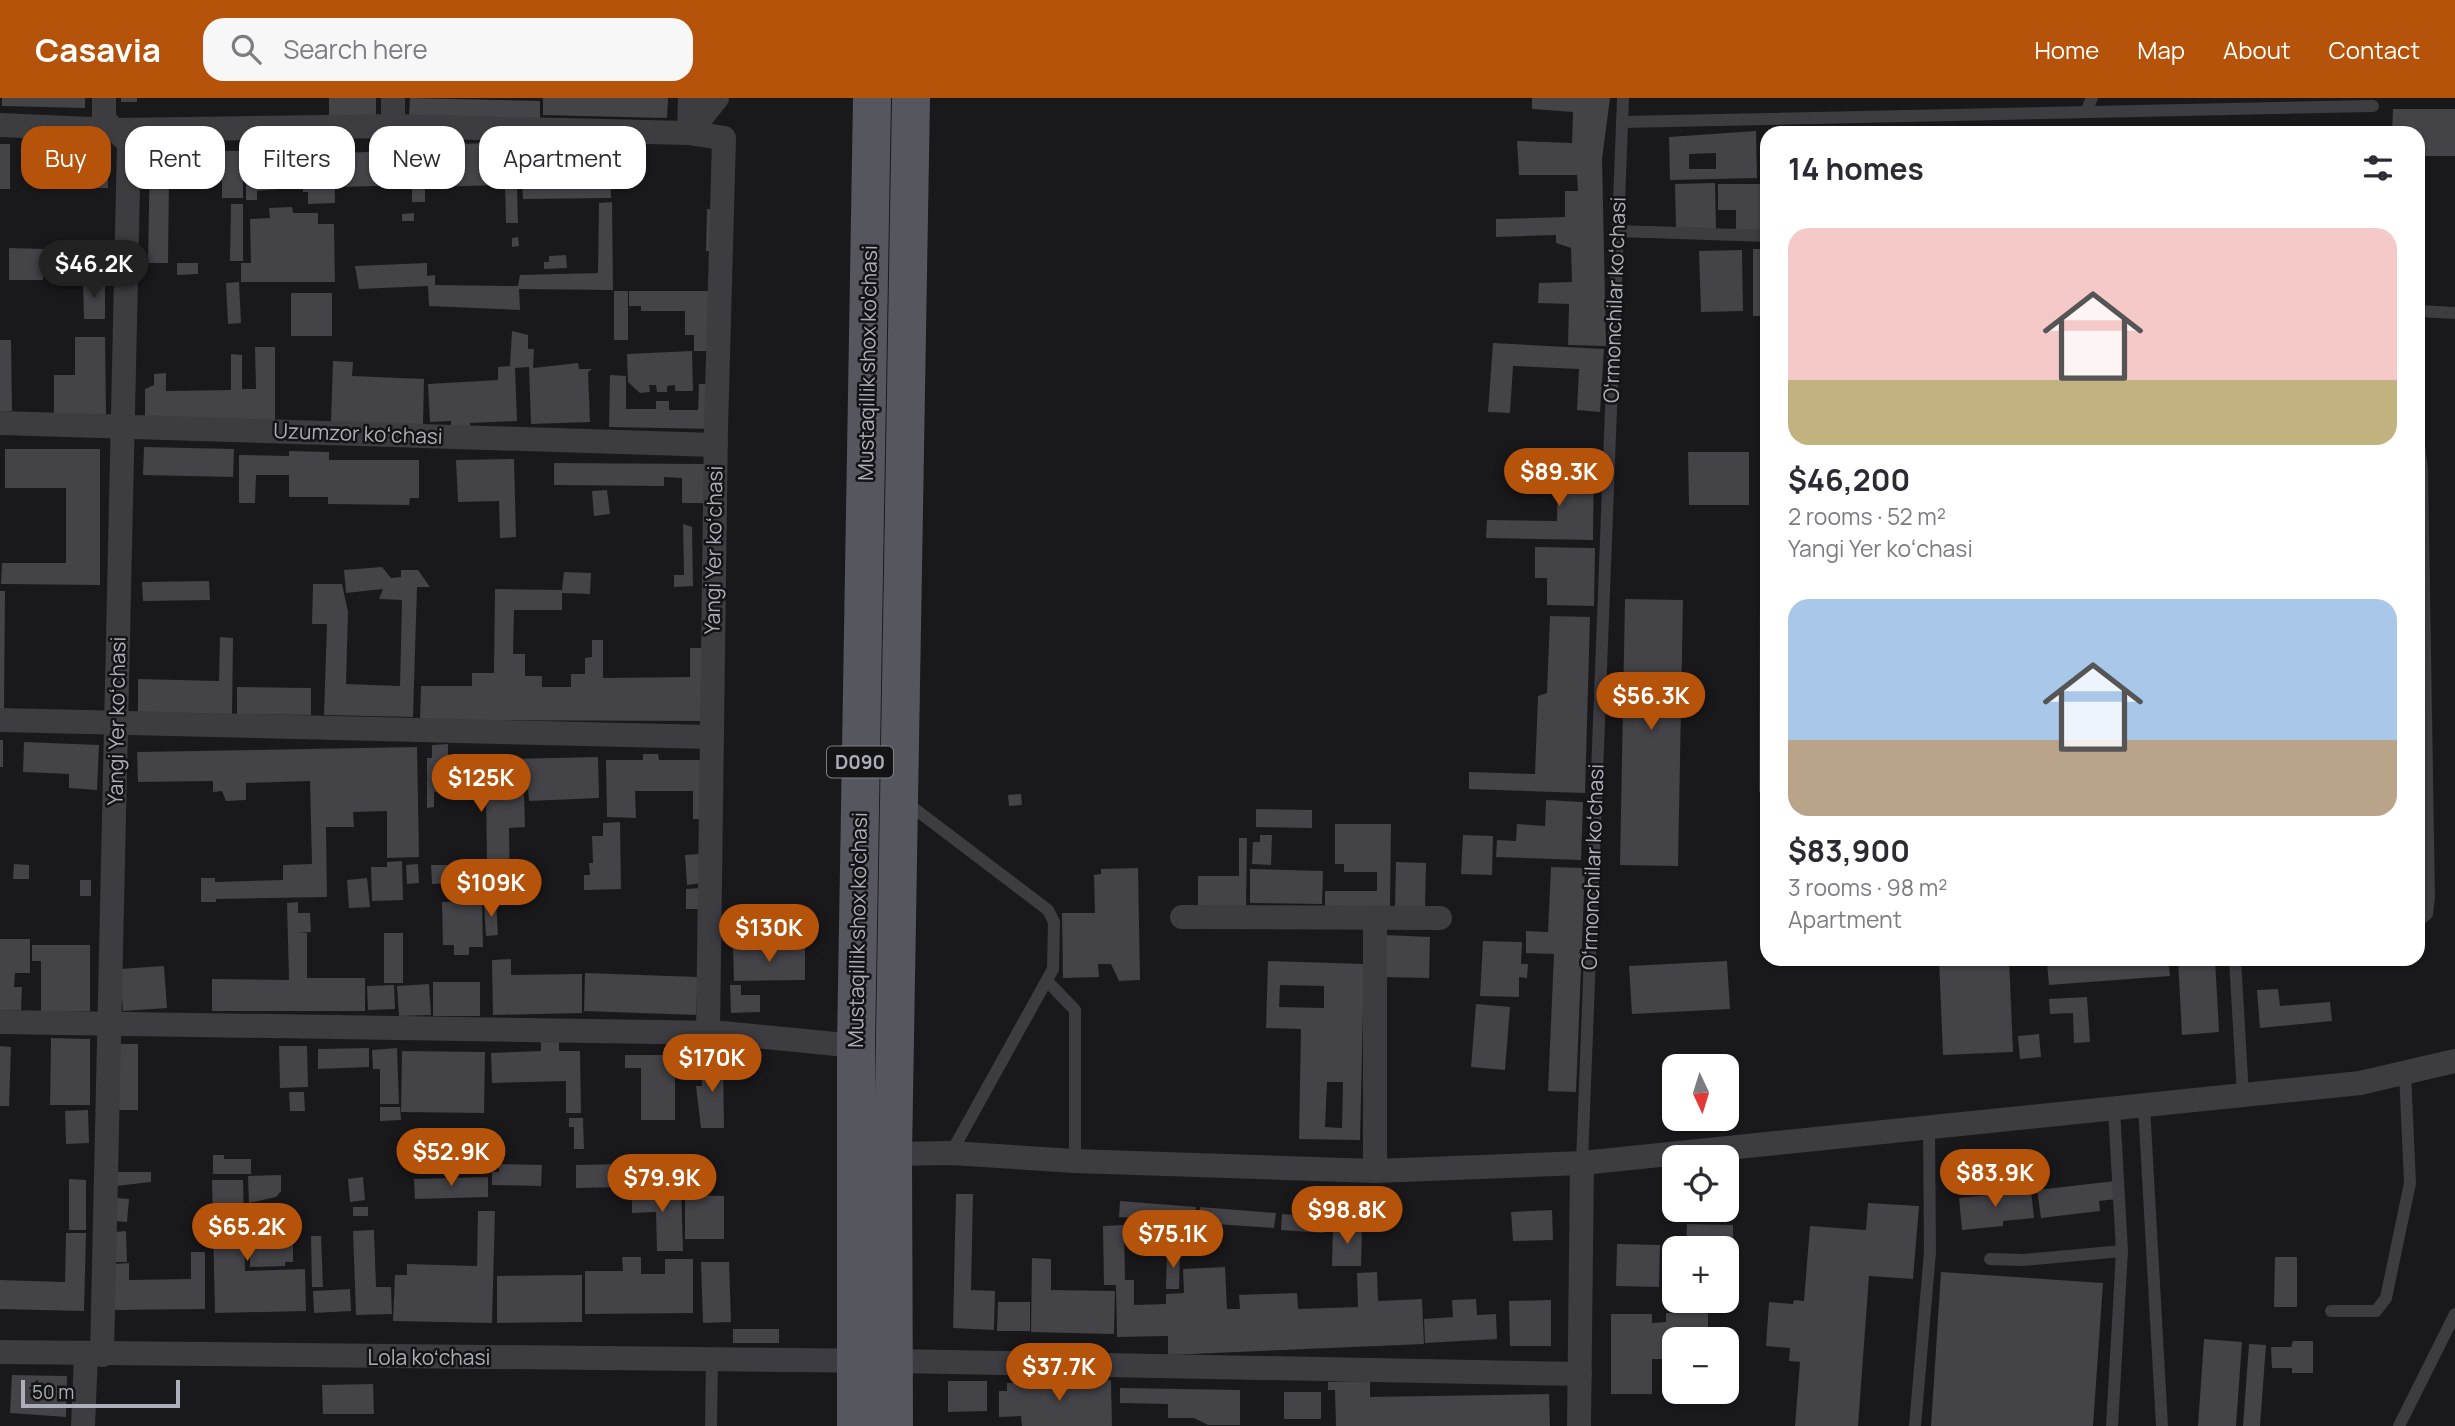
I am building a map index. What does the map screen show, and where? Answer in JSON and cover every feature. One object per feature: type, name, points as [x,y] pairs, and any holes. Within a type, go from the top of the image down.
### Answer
[{"type":"main road","name":"Mustaqillik shox ko'chasi","points":[[872,98],[856,1046],[877,1361],[894,1426]]},
{"type":"main road","name":"Mustaqillik shox ko'chasi","points":[[856,1426],[877,1361],[893,1154],[911,98]]},
{"type":"main road","points":[[866,466],[904,467]]},
{"type":"street","name":"Yangi Yer koʻchasi","points":[[83,1426],[94,1355],[110,1025],[129,143],[104,120],[104,98]]},
{"type":"street","points":[[393,98],[393,126]]},
{"type":"street","points":[[689,133],[690,98]]},
{"type":"street","points":[[689,133],[717,98]]},
{"type":"street","points":[[0,125],[115,130],[369,126]]},
{"type":"street","points":[[465,128],[689,133]]},
{"type":"street","name":"Yangi Yer koʻchasi","points":[[689,133],[724,138],[716,445],[708,1033]]},
{"type":"street","name":"Uzumzor koʻchasi","points":[[0,423],[716,445]]},
{"type":"street","points":[[0,720],[712,737]]},
{"type":"street","points":[[1182,917],[1440,918]]},
{"type":"street","points":[[1375,918],[1376,1171]]},
{"type":"street","points":[[0,1021],[110,1025],[708,1033],[856,1046]]},
{"type":"street","points":[[893,1154],[951,1153],[1075,1161],[1376,1171],[1582,1163],[2360,1083],[2455,1061]]},
{"type":"street","name":"Oʻrmonchilar koʻchasi","points":[[1579,1426],[1582,1163]]},
{"type":"street","name":"Lola koʻchasi","points":[[0,1352],[877,1361],[1580,1374]]},
{"type":"lane","name":"Oʻrmonchilar koʻchasi","points":[[1582,1163],[1623,98]]},
{"type":"lane","points":[[2087,112],[2092,98]]},
{"type":"lane","points":[[1622,122],[2373,106]]},
{"type":"lane","points":[[1618,231],[1760,236]]},
{"type":"lane","points":[[2425,311],[2455,313]]},
{"type":"lane","points":[[2425,660],[2429,897],[2425,916]]},
{"type":"lane","points":[[898,797],[1048,910],[1054,922],[1053,969],[1048,981],[951,1153]]},
{"type":"lane","points":[[2235,966],[2243,1095]]},
{"type":"lane","points":[[1048,981],[1075,1010],[1075,1161]]},
{"type":"lane","points":[[2331,1311],[2376,1311],[2386,1298],[2410,1183],[2405,1073]]},
{"type":"lane","points":[[2144,1106],[2162,1426]]},
{"type":"lane","points":[[2112,1426],[2122,1251],[2114,1109]]},
{"type":"lane","points":[[1914,1426],[1930,1252],[1930,1128]]},
{"type":"lane","points":[[1990,1259],[2023,1260],[2122,1251]]},
{"type":"lane","points":[[2399,1426],[2455,1314]]},
{"type":"lane","points":[[711,1426],[712,1360]]},
{"type":"building","points":[[2,98],[85,98],[85,108],[2,106]]},
{"type":"building","points":[[121,98],[137,98],[137,102],[121,102]]},
{"type":"building","points":[[329,98],[376,98],[376,116],[329,116]]},
{"type":"building","points":[[410,98],[540,101],[540,122],[409,117]]},
{"type":"building","points":[[543,98],[668,98],[667,118],[543,115]]},
{"type":"building","points":[[1532,98],[1610,98],[1602,159],[1606,346],[1568,345],[1569,304],[1538,303],[1539,283],[1572,282],[1571,248],[1556,243],[1556,235],[1496,237],[1496,219],[1565,217],[1565,191],[1578,191],[1577,175],[1519,175],[1517,141],[1572,143],[1573,112],[1532,109]]},
{"type":"building","points":[[2393,109],[2455,109],[2455,156],[2425,156],[2425,126],[2392,126]]},
{"type":"building","points":[[1756,131],[1757,178],[1670,180],[1669,137]],"holes":[[[1716,153],[1716,169],[1689,169],[1689,154]]]},
{"type":"building","points":[[479,143],[479,186],[465,186],[465,144]]},
{"type":"building","points":[[0,144],[10,144],[10,189],[0,189]]},
{"type":"building","points":[[225,151],[239,151],[239,189],[243,189],[243,198],[222,198],[222,189],[225,189]]},
{"type":"building","points":[[355,152],[369,152],[369,186],[355,187]]},
{"type":"building","points":[[1715,183],[1716,229],[1676,229],[1675,184]]},
{"type":"building","points":[[1718,184],[1760,184],[1760,230],[1736,230],[1736,210],[1718,210]]},
{"type":"building","points":[[149,189],[169,189],[168,263],[148,263]]},
{"type":"building","points":[[246,189],[278,189],[257,191],[257,200],[246,200]]},
{"type":"building","points":[[303,189],[335,189],[335,203],[308,204],[308,192],[303,192]]},
{"type":"building","points":[[412,189],[425,189],[425,202],[412,202]]},
{"type":"building","points":[[505,189],[517,189],[518,223],[506,223]]},
{"type":"building","points":[[523,189],[611,189],[611,198],[523,199]]},
{"type":"building","points":[[612,202],[613,290],[519,289],[520,310],[429,306],[428,286],[359,289],[355,266],[427,263],[427,276],[435,275],[435,285],[518,286],[520,275],[598,273],[599,203]]},
{"type":"building","points":[[231,204],[243,204],[243,261],[230,261]]},
{"type":"building","points":[[292,207],[293,213],[318,213],[318,224],[334,224],[335,282],[241,282],[241,263],[251,263],[250,219],[270,218],[269,208]]},
{"type":"building","points":[[707,209],[720,210],[719,251],[706,251]]},
{"type":"building","points":[[414,213],[414,221],[402,221],[402,214]]},
{"type":"building","points":[[518,237],[519,246],[512,247],[512,238]]},
{"type":"building","points":[[9,248],[44,249],[43,280],[9,280]]},
{"type":"building","points":[[1753,249],[1760,249],[1760,316],[1753,316]]},
{"type":"building","points":[[1742,250],[1743,311],[1701,312],[1699,251]]},
{"type":"building","points":[[566,255],[567,268],[544,269],[544,262],[549,262],[549,256]]},
{"type":"building","points":[[177,263],[198,263],[198,274],[177,275]]},
{"type":"building","points":[[83,281],[105,281],[105,319],[84,319]]},
{"type":"building","points":[[239,282],[241,323],[228,324],[226,283]]},
{"type":"building","points":[[614,291],[628,291],[628,340],[614,340]]},
{"type":"building","points":[[629,291],[717,291],[717,351],[694,351],[694,335],[685,335],[685,311],[641,311],[641,306],[629,306]]},
{"type":"building","points":[[291,293],[332,293],[332,336],[291,336]]},
{"type":"building","points":[[512,331],[528,335],[528,349],[534,349],[533,368],[578,363],[579,369],[592,369],[588,372],[590,422],[531,424],[529,367],[515,368],[517,421],[470,423],[470,429],[451,429],[451,421],[430,422],[428,384],[498,380],[498,367],[510,366]]},
{"type":"building","points":[[75,337],[105,337],[106,414],[54,415],[54,375],[75,375]]},
{"type":"building","points":[[0,340],[11,340],[12,411],[0,411]]},
{"type":"building","points":[[1493,343],[1604,349],[1600,412],[1577,410],[1579,369],[1513,366],[1510,413],[1488,412]]},
{"type":"building","points":[[255,347],[275,347],[275,422],[145,422],[145,389],[154,385],[154,374],[166,373],[166,391],[231,390],[231,354],[242,355],[242,389],[256,389]]},
{"type":"building","points":[[692,351],[693,391],[675,391],[675,385],[667,386],[667,392],[657,392],[656,385],[649,385],[650,392],[640,393],[628,382],[627,354]]},
{"type":"building","points":[[333,361],[353,362],[352,376],[424,379],[423,425],[331,422]]},
{"type":"building","points":[[610,375],[626,376],[626,409],[656,409],[656,401],[669,401],[669,410],[698,410],[699,384],[715,384],[715,429],[609,427]]},
{"type":"building","points":[[144,447],[234,449],[233,477],[143,475]]},
{"type":"building","points":[[5,449],[100,449],[100,585],[1,584],[2,563],[66,563],[66,488],[5,488]]},
{"type":"building","points":[[289,451],[329,452],[329,460],[419,460],[419,498],[410,498],[409,505],[328,504],[328,497],[289,497],[289,475],[256,475],[255,503],[239,503],[239,455],[289,456]]},
{"type":"building","points":[[1688,452],[1749,452],[1749,505],[1689,505]]},
{"type":"building","points":[[1558,457],[1594,457],[1593,540],[1486,538],[1487,520],[1557,521]]},
{"type":"building","points":[[514,459],[516,537],[500,538],[499,501],[458,502],[456,460]]},
{"type":"building","points":[[554,463],[704,464],[704,503],[682,503],[682,478],[664,477],[664,486],[554,485]]},
{"type":"building","points":[[607,490],[610,514],[594,516],[592,491]]},
{"type":"building","points":[[683,524],[692,527],[693,586],[674,587],[674,575],[684,575]]},
{"type":"building","points":[[1535,547],[1595,548],[1594,606],[1547,605],[1547,578],[1535,578]]},
{"type":"building","points":[[382,567],[391,578],[401,577],[401,570],[418,570],[430,587],[417,587],[413,717],[324,715],[327,624],[312,624],[313,584],[342,584],[348,612],[346,684],[400,686],[402,600],[379,599],[383,589],[346,593],[344,570]]},
{"type":"building","points":[[564,572],[591,573],[590,594],[562,593],[562,610],[514,610],[513,654],[525,654],[525,676],[542,676],[542,687],[571,687],[571,674],[585,674],[585,658],[592,657],[592,640],[603,640],[603,678],[690,677],[690,648],[703,648],[703,721],[420,720],[421,686],[472,686],[472,673],[494,673],[495,589],[562,590]]},
{"type":"building","points":[[209,581],[210,600],[143,601],[142,582]]},
{"type":"building","points":[[0,591],[5,591],[4,708],[0,708]]},
{"type":"building","points":[[1625,599],[1683,600],[1678,866],[1620,865]]},
{"type":"building","points":[[1760,600],[1760,792],[1759,792]]},
{"type":"building","points":[[1550,616],[1590,617],[1585,793],[1469,789],[1469,772],[1535,774],[1538,696],[1547,693]]},
{"type":"building","points":[[220,637],[233,638],[232,714],[138,713],[138,679],[219,681]]},
{"type":"building","points":[[237,687],[311,688],[311,715],[237,714]]},
{"type":"building","points":[[0,740],[3,740],[3,767],[0,767]]},
{"type":"building","points":[[24,742],[99,745],[97,790],[69,788],[69,774],[23,772]]},
{"type":"building","points":[[448,744],[448,757],[507,756],[508,795],[524,795],[525,827],[509,828],[510,895],[461,896],[461,861],[487,861],[486,791],[434,792],[434,807],[427,808],[427,758],[432,758],[432,745]]},
{"type":"building","points":[[417,747],[419,857],[387,858],[387,811],[353,812],[354,827],[326,827],[327,897],[216,899],[216,902],[201,902],[201,878],[215,878],[215,882],[283,880],[283,865],[312,864],[310,781],[246,783],[246,800],[226,801],[222,791],[213,792],[213,781],[138,782],[137,752]]},
{"type":"building","points":[[643,754],[658,754],[659,760],[702,760],[702,819],[693,819],[693,791],[635,791],[636,818],[607,817],[606,760],[643,760]]},
{"type":"building","points":[[598,757],[599,798],[529,801],[528,790],[511,790],[510,759]]},
{"type":"building","points":[[1021,794],[1022,805],[1009,806],[1008,795]]},
{"type":"building","points":[[1546,800],[1583,802],[1581,860],[1496,857],[1497,840],[1516,841],[1517,824],[1545,826]]},
{"type":"building","points":[[1256,809],[1312,810],[1312,828],[1256,827]]},
{"type":"building","points":[[620,822],[621,889],[584,890],[584,875],[590,875],[589,863],[593,863],[592,836],[603,836],[603,823]]},
{"type":"building","points":[[1335,824],[1391,824],[1390,906],[1325,906],[1325,891],[1377,891],[1377,872],[1344,872],[1344,864],[1335,864]]},
{"type":"building","points":[[1260,835],[1272,835],[1271,865],[1252,864],[1253,842],[1260,842]]},
{"type":"building","points":[[1463,835],[1493,836],[1492,875],[1461,874]]},
{"type":"building","points":[[1239,838],[1247,838],[1246,906],[1198,906],[1198,876],[1239,876]]},
{"type":"building","points":[[700,854],[702,883],[687,885],[685,855]]},
{"type":"building","points":[[402,861],[403,900],[372,901],[371,867],[387,867],[387,862]]},
{"type":"building","points":[[1396,862],[1426,863],[1425,908],[1395,907]]},
{"type":"building","points":[[14,864],[29,865],[29,879],[13,879]]},
{"type":"building","points":[[418,864],[419,883],[407,884],[406,865]]},
{"type":"building","points":[[431,865],[449,865],[449,883],[432,884]]},
{"type":"building","points":[[1551,867],[1585,868],[1576,1092],[1548,1091],[1554,954],[1526,953],[1526,931],[1548,932]]},
{"type":"building","points":[[1138,868],[1140,980],[1119,981],[1111,964],[1098,964],[1099,977],[1063,978],[1062,913],[1095,913],[1094,875],[1101,874],[1101,869]]},
{"type":"building","points":[[1250,869],[1323,871],[1322,904],[1250,903]]},
{"type":"building","points":[[367,878],[370,907],[349,908],[347,880]]},
{"type":"building","points":[[80,880],[91,880],[91,896],[80,896]]},
{"type":"building","points":[[701,888],[701,909],[686,909],[686,889]]},
{"type":"building","points":[[482,901],[483,947],[469,947],[469,955],[454,955],[454,945],[443,945],[442,902]]},
{"type":"building","points":[[298,902],[298,913],[310,913],[311,932],[297,933],[307,933],[307,978],[365,978],[365,1011],[212,1011],[212,979],[289,980],[287,903]]},
{"type":"building","points":[[496,902],[498,935],[486,936],[484,903]]},
{"type":"building","points":[[384,933],[403,933],[403,983],[384,983]]},
{"type":"building","points":[[1384,935],[1430,937],[1429,978],[1383,977]]},
{"type":"building","points":[[0,939],[30,939],[30,973],[15,973],[14,987],[22,987],[21,1010],[0,1010]]},
{"type":"building","points":[[1483,941],[1522,942],[1521,964],[1528,964],[1527,978],[1519,977],[1519,997],[1480,996]]},
{"type":"building","points":[[32,945],[90,945],[90,1011],[41,1011],[41,961],[32,961]]},
{"type":"building","points":[[805,947],[805,980],[734,981],[733,948]]},
{"type":"building","points":[[511,959],[511,975],[582,974],[582,1013],[493,1015],[492,960]]},
{"type":"building","points":[[1268,961],[1364,964],[1360,1140],[1299,1139],[1301,1029],[1266,1028]],"holes":[[[1280,985],[1324,986],[1324,1008],[1279,1007]],[[1327,1082],[1343,1082],[1342,1128],[1325,1127]]]},
{"type":"building","points":[[1727,961],[1730,1009],[1632,1014],[1629,966]]},
{"type":"building","points":[[164,966],[167,1008],[123,1011],[120,969]]},
{"type":"building","points":[[1939,966],[2009,966],[2013,1052],[1943,1055]]},
{"type":"building","points":[[2047,966],[2169,966],[2170,976],[2049,985]]},
{"type":"building","points":[[2178,966],[2215,966],[2219,1032],[2182,1035]]},
{"type":"building","points":[[585,973],[698,977],[696,1015],[584,1011]]},
{"type":"building","points":[[433,982],[480,982],[480,1016],[433,1016]]},
{"type":"building","points":[[429,984],[431,1015],[399,1016],[397,986]]},
{"type":"building","points":[[394,985],[395,1009],[368,1010],[367,986]]},
{"type":"building","points":[[730,985],[741,985],[741,995],[760,995],[760,1012],[731,1013]]},
{"type":"building","points":[[2278,989],[2280,1006],[2330,1002],[2332,1021],[2260,1028],[2257,990]]},
{"type":"building","points":[[2087,997],[2090,1042],[2074,1043],[2073,1013],[2050,1014],[2049,999]]},
{"type":"building","points":[[1476,1004],[1510,1007],[1505,1070],[1471,1067]]},
{"type":"building","points":[[2039,1034],[2041,1057],[2020,1059],[2018,1036]]},
{"type":"building","points":[[51,1038],[90,1039],[90,1105],[50,1105]]},
{"type":"building","points":[[541,1042],[559,1042],[559,1051],[580,1051],[581,1113],[566,1113],[566,1081],[492,1083],[491,1053],[541,1051]]},
{"type":"building","points":[[117,1044],[138,1044],[138,1110],[118,1110]]},
{"type":"building","points":[[0,1046],[11,1047],[9,1106],[0,1106]]},
{"type":"building","points":[[279,1046],[307,1046],[308,1087],[280,1088]]},
{"type":"building","points":[[369,1048],[369,1067],[318,1069],[318,1049]]},
{"type":"building","points":[[397,1048],[399,1104],[380,1104],[380,1069],[373,1069],[372,1050]]},
{"type":"building","points":[[402,1051],[485,1052],[484,1113],[401,1112]]},
{"type":"building","points":[[625,1055],[675,1055],[675,1120],[641,1120],[641,1068],[625,1068]]},
{"type":"building","points":[[701,1058],[723,1058],[724,1128],[701,1128],[696,1086],[702,1086]]},
{"type":"building","points":[[289,1092],[304,1092],[305,1111],[290,1111]]},
{"type":"building","points":[[380,1107],[400,1107],[401,1120],[380,1121]]},
{"type":"building","points":[[88,1110],[89,1143],[66,1144],[65,1111]]},
{"type":"building","points":[[569,1118],[583,1118],[584,1149],[574,1149],[574,1127],[569,1127]]},
{"type":"building","points":[[213,1155],[224,1155],[224,1159],[251,1159],[251,1174],[213,1174]]},
{"type":"building","points":[[499,1164],[542,1165],[541,1186],[492,1185],[492,1172],[499,1172]]},
{"type":"building","points":[[627,1164],[628,1187],[576,1188],[576,1165]]},
{"type":"building","points":[[116,1172],[151,1172],[151,1182],[116,1186]]},
{"type":"building","points":[[281,1175],[281,1191],[276,1197],[249,1203],[248,1176]]},
{"type":"building","points":[[363,1177],[365,1200],[350,1202],[348,1179]]},
{"type":"building","points":[[488,1177],[488,1197],[415,1199],[414,1179]]},
{"type":"building","points":[[69,1179],[86,1180],[86,1230],[69,1230]]},
{"type":"building","points":[[212,1180],[243,1180],[245,1271],[305,1269],[306,1311],[215,1313]]},
{"type":"building","points":[[2115,1181],[2117,1199],[2099,1201],[2100,1211],[2041,1218],[2037,1190]]},
{"type":"building","points":[[681,1187],[683,1251],[657,1251],[656,1212],[632,1213],[632,1188]]},
{"type":"building","points":[[2031,1190],[2034,1218],[2003,1221],[2003,1226],[1962,1230],[1959,1198]]},
{"type":"building","points":[[956,1194],[973,1194],[971,1290],[995,1291],[994,1330],[953,1328]]},
{"type":"building","points":[[685,1195],[724,1196],[724,1239],[685,1239]]},
{"type":"building","points":[[117,1198],[129,1199],[127,1222],[116,1221]]},
{"type":"building","points":[[1120,1201],[1196,1207],[1195,1222],[1119,1217]]},
{"type":"building","points":[[1868,1203],[1919,1206],[1913,1279],[1869,1276],[1858,1426],[1795,1426],[1800,1362],[1789,1361],[1790,1348],[1766,1346],[1769,1302],[1793,1304],[1794,1300],[1804,1301],[1810,1226],[1866,1230]]},
{"type":"building","points":[[353,1207],[368,1207],[368,1216],[353,1216]]},
{"type":"building","points":[[1200,1207],[1276,1213],[1274,1228],[1199,1223]]},
{"type":"building","points":[[1552,1210],[1553,1240],[1513,1241],[1511,1212]]},
{"type":"building","points":[[478,1211],[495,1211],[492,1323],[393,1321],[395,1275],[407,1275],[407,1264],[477,1266]]},
{"type":"building","points":[[1282,1214],[1325,1217],[1324,1233],[1281,1230]]},
{"type":"building","points":[[1687,1224],[1733,1225],[1733,1236],[1686,1236]]},
{"type":"building","points":[[1124,1225],[1125,1280],[1134,1280],[1134,1305],[1166,1304],[1166,1294],[1184,1293],[1183,1269],[1225,1267],[1227,1309],[1240,1309],[1239,1295],[1297,1293],[1298,1309],[1358,1307],[1357,1273],[1377,1272],[1378,1301],[1422,1299],[1424,1344],[1168,1355],[1168,1336],[1117,1337],[1116,1285],[1104,1285],[1103,1226]]},
{"type":"building","points":[[1333,1226],[1362,1226],[1361,1266],[1332,1266]]},
{"type":"building","points":[[374,1230],[376,1287],[391,1287],[392,1314],[356,1315],[353,1231]]},
{"type":"building","points":[[126,1231],[127,1262],[115,1262],[115,1232]]},
{"type":"building","points":[[66,1233],[86,1233],[84,1311],[0,1309],[0,1280],[65,1282]]},
{"type":"building","points":[[293,1234],[293,1262],[285,1262],[285,1266],[250,1267],[250,1243],[254,1243],[254,1235]]},
{"type":"building","points":[[311,1236],[321,1236],[323,1287],[312,1287]]},
{"type":"building","points":[[1617,1244],[1660,1245],[1659,1287],[1616,1286]]},
{"type":"building","points":[[1167,1251],[1180,1251],[1179,1289],[1166,1289]]},
{"type":"building","points":[[191,1252],[205,1252],[205,1309],[113,1310],[113,1264],[129,1263],[129,1280],[191,1279]]},
{"type":"building","points":[[622,1257],[641,1257],[641,1274],[665,1274],[665,1259],[693,1259],[693,1313],[585,1314],[585,1271],[623,1271]]},
{"type":"building","points":[[2275,1257],[2297,1257],[2297,1307],[2274,1307]]},
{"type":"building","points":[[1032,1258],[1051,1259],[1051,1290],[1115,1291],[1114,1334],[1031,1332]]},
{"type":"building","points":[[701,1262],[729,1262],[731,1322],[703,1323]]},
{"type":"building","points":[[1941,1272],[2103,1283],[2093,1426],[1931,1426]]},
{"type":"building","points":[[582,1275],[582,1322],[497,1323],[497,1276]]},
{"type":"building","points":[[350,1289],[351,1311],[314,1313],[313,1291]]},
{"type":"building","points":[[1476,1299],[1477,1315],[1496,1314],[1497,1339],[1425,1343],[1424,1319],[1453,1317],[1452,1300]]},
{"type":"building","points":[[1551,1300],[1551,1346],[1510,1346],[1509,1301]]},
{"type":"building","points":[[998,1302],[1030,1302],[1030,1331],[997,1331]]},
{"type":"building","points":[[1666,1313],[1708,1313],[1708,1327],[1662,1327],[1662,1359],[1652,1359],[1652,1394],[1611,1394],[1611,1314],[1652,1314],[1652,1323],[1666,1322]]},
{"type":"building","points":[[733,1329],[779,1329],[779,1343],[733,1343]]},
{"type":"building","points":[[2204,1339],[2242,1342],[2236,1426],[2198,1426]]},
{"type":"building","points":[[2293,1341],[2313,1341],[2313,1373],[2292,1373],[2292,1368],[2272,1368],[2271,1347],[2291,1347]]},
{"type":"building","points":[[2249,1344],[2266,1345],[2260,1426],[2243,1426]]},
{"type":"building","points":[[12,1375],[67,1376],[66,1417],[10,1413]]},
{"type":"building","points":[[1111,1380],[1112,1426],[1022,1426],[1021,1416],[999,1417],[999,1391],[1007,1391],[1007,1383]]},
{"type":"building","points":[[948,1381],[987,1381],[987,1411],[948,1412]]},
{"type":"building","points":[[1370,1381],[1370,1397],[1549,1394],[1550,1426],[1336,1426],[1335,1390],[1328,1390],[1328,1382]]},
{"type":"building","points":[[373,1384],[374,1414],[323,1414],[322,1385]]},
{"type":"building","points":[[1120,1388],[1240,1390],[1240,1425],[1208,1425],[1194,1418],[1168,1418],[1168,1404],[1120,1403]]},
{"type":"building","points":[[1284,1392],[1321,1392],[1321,1419],[1284,1419]]}]
